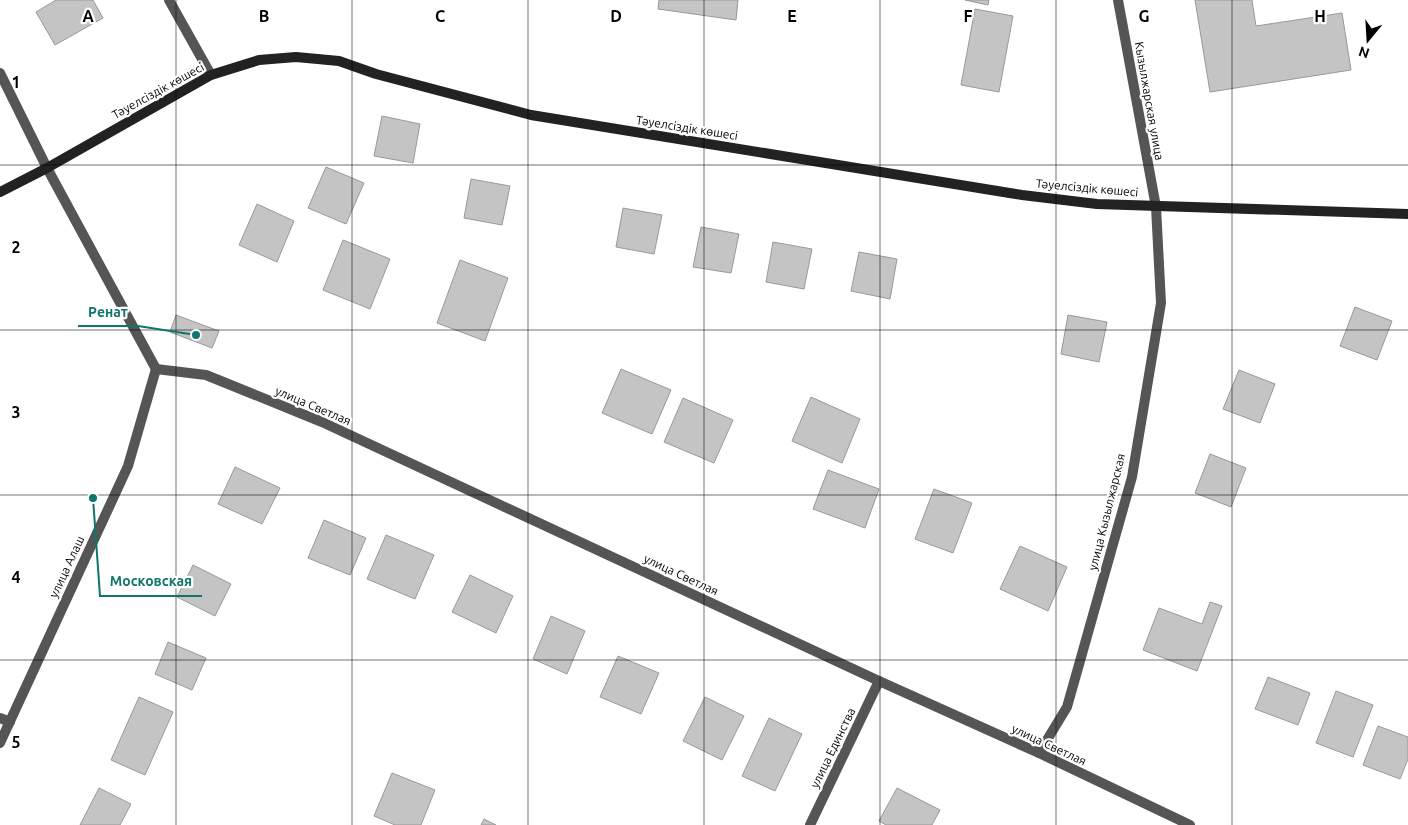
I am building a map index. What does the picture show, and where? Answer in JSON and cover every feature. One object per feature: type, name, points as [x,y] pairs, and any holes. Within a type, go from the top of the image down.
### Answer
[{"type":"main road","name":"Тәуелсіздік көшесі","points":[[0,192],[47,168],[211,75],[259,60],[296,57],[339,62],[376,74],[531,114],[1022,195],[1097,204],[1156,207],[1408,214]]},
{"type":"street","points":[[169,0],[211,75]]},
{"type":"street","name":"Кызылжарская улица","points":[[1118,0],[1156,207]]},
{"type":"street","points":[[0,73],[47,168],[156,369]]},
{"type":"street","name":"улица Кызылжарская","points":[[1039,753],[1067,707],[1132,477],[1161,303],[1156,207]]},
{"type":"street","name":"улица Светлая","points":[[156,369],[206,375],[322,422],[879,681],[1039,753],[1190,825]]},
{"type":"street","name":"улица Алаш","points":[[0,743],[5,720],[128,466],[156,369]]},
{"type":"street","name":"улица Единства","points":[[810,825],[879,681]]},
{"type":"building","points":[[56,0],[93,0],[103,18],[55,45],[36,12]]},
{"type":"building","points":[[659,0],[738,0],[736,20],[658,9]]},
{"type":"building","points":[[965,0],[989,0],[988,5]]},
{"type":"building","points":[[1195,0],[1252,0],[1256,26],[1342,13],[1351,70],[1210,92]]},
{"type":"building","points":[[975,9],[1013,16],[999,92],[961,85]]},
{"type":"building","points":[[382,116],[420,124],[413,163],[374,156]]},
{"type":"building","points":[[326,167],[364,183],[346,224],[308,208]]},
{"type":"building","points":[[471,179],[510,186],[502,225],[464,218]]},
{"type":"building","points":[[257,204],[294,221],[277,262],[239,245]]},
{"type":"building","points":[[623,208],[662,215],[654,254],[616,247]]},
{"type":"building","points":[[701,227],[739,234],[731,273],[693,267]]},
{"type":"building","points":[[343,240],[390,259],[370,309],[323,290]]},
{"type":"building","points":[[773,242],[812,249],[804,289],[766,282]]},
{"type":"building","points":[[859,252],[897,259],[890,299],[851,291]]},
{"type":"building","points":[[460,260],[508,278],[485,341],[437,323]]},
{"type":"building","points":[[1355,307],[1392,321],[1377,360],[1340,346]]},
{"type":"building","points":[[176,315],[219,331],[212,348],[170,332]]},
{"type":"building","points":[[1068,315],[1107,322],[1099,362],[1061,354]]},
{"type":"building","points":[[621,369],[671,390],[652,434],[602,413]]},
{"type":"building","points":[[1239,370],[1275,384],[1260,423],[1223,409]]},
{"type":"building","points":[[811,397],[860,419],[842,463],[792,441]]},
{"type":"building","points":[[683,398],[733,420],[714,463],[664,442]]},
{"type":"building","points":[[1210,454],[1246,468],[1231,507],[1195,493]]},
{"type":"building","points":[[235,467],[280,488],[262,524],[218,504]]},
{"type":"building","points":[[828,470],[879,489],[865,528],[813,509]]},
{"type":"building","points":[[934,489],[972,503],[953,553],[915,539]]},
{"type":"building","points":[[324,520],[366,538],[350,575],[308,558]]},
{"type":"building","points":[[386,535],[434,555],[415,599],[367,579]]},
{"type":"building","points":[[1020,546],[1067,567],[1048,611],[1000,589]]},
{"type":"building","points":[[193,565],[231,584],[215,616],[177,597]]},
{"type":"building","points":[[470,575],[513,596],[496,633],[452,612]]},
{"type":"building","points":[[1210,602],[1222,606],[1197,671],[1143,650],[1159,608],[1202,624]]},
{"type":"building","points":[[551,616],[585,631],[567,674],[533,659]]},
{"type":"building","points":[[168,642],[206,658],[192,690],[155,674]]},
{"type":"building","points":[[618,656],[659,673],[641,714],[600,697]]},
{"type":"building","points":[[1268,677],[1310,693],[1298,725],[1255,709]]},
{"type":"building","points":[[1336,691],[1373,705],[1353,757],[1316,743]]},
{"type":"building","points":[[139,697],[173,712],[145,775],[111,760]]},
{"type":"building","points":[[705,697],[744,716],[722,760],[683,741]]},
{"type":"building","points":[[769,718],[802,734],[775,791],[742,776]]},
{"type":"building","points":[[1378,726],[1408,737],[1408,759],[1400,779],[1363,765]]},
{"type":"building","points":[[392,773],[435,790],[421,825],[395,825],[374,816]]},
{"type":"building","points":[[99,788],[131,804],[120,825],[80,825]]},
{"type":"building","points":[[897,788],[940,810],[932,825],[886,825],[879,821]]},
{"type":"building","points":[[484,819],[496,825],[481,825]]},
{"type":"place","name":"Ренат","points":[[196,335]]},
{"type":"place","name":"Московская","points":[[93,498]]}]
